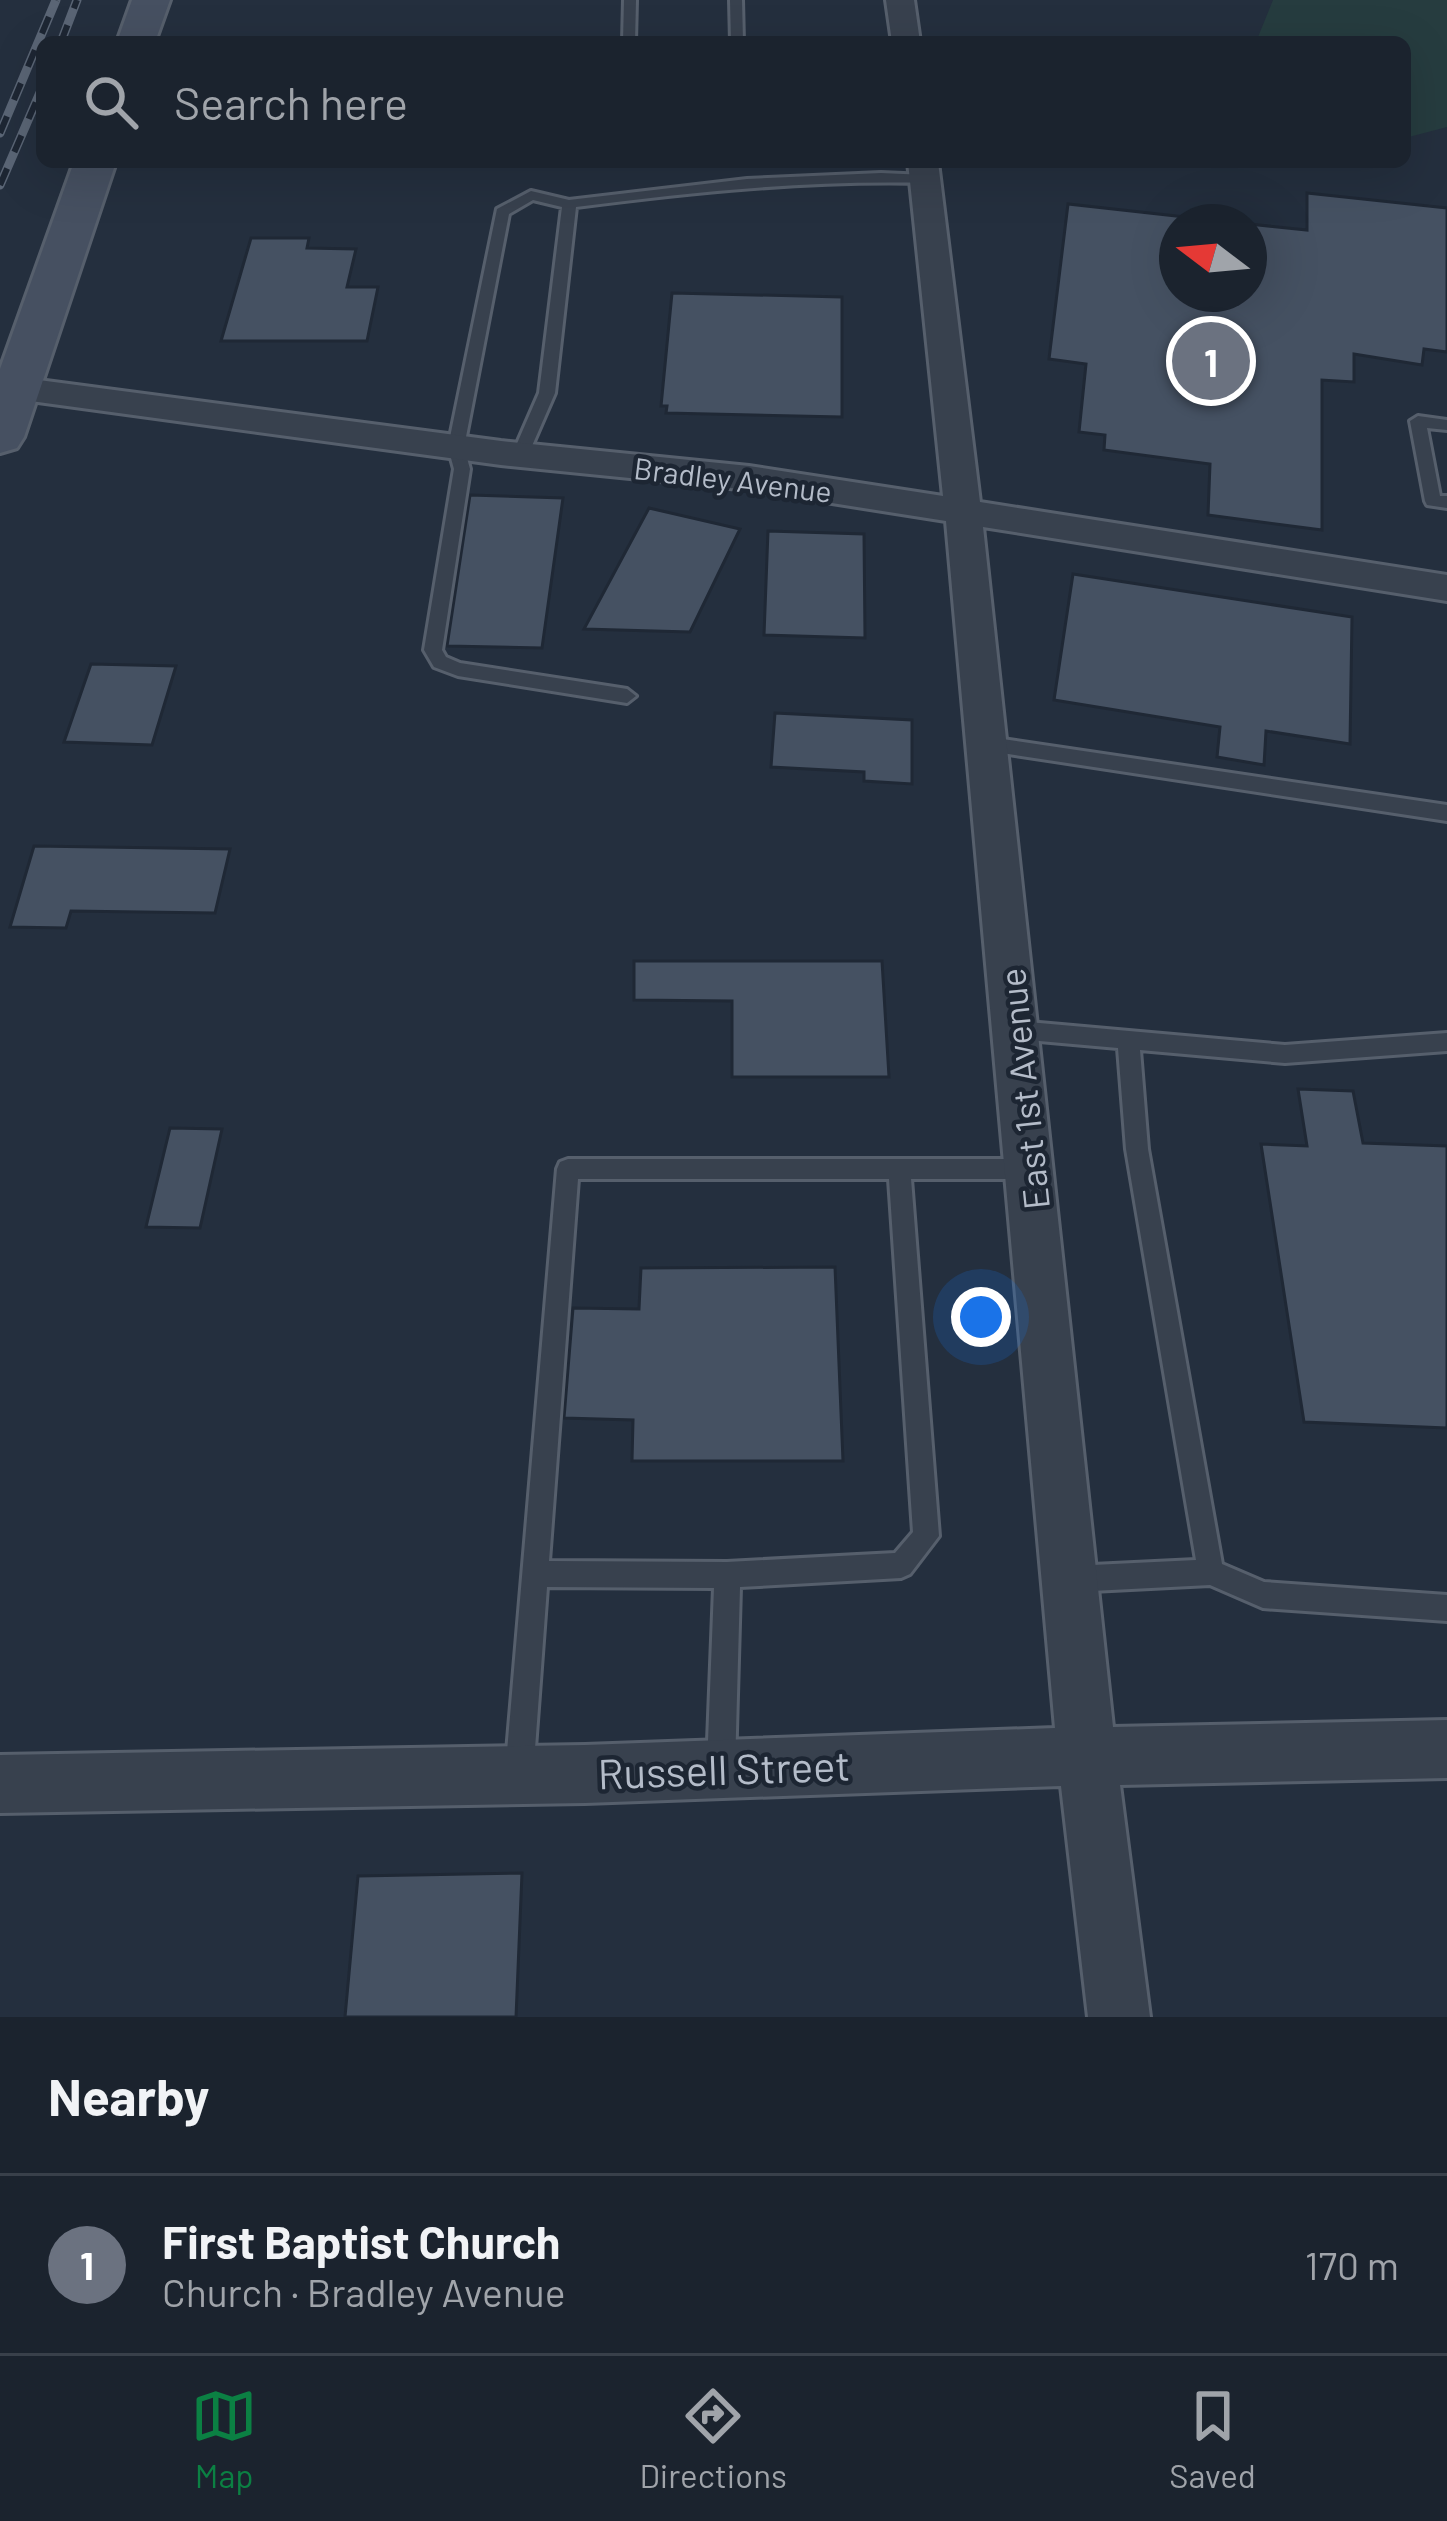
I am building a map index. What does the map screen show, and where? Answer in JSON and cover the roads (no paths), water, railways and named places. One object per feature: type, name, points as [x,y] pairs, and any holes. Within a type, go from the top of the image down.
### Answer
[{"type":"main road","points":[[138,36],[151,0]]},
{"type":"main road","points":[[0,437],[92,168]]},
{"type":"street","points":[[900,0],[905,36]]},
{"type":"street","name":"East 1st Avenue","points":[[924,170],[988,744],[1088,1759],[1119,2017]]},
{"type":"street","name":"Bradley Avenue","points":[[16,388],[520,455],[749,478],[1447,588]]},
{"type":"street","name":"Russell Street","points":[[0,1784],[1447,1749]]},
{"type":"lane","points":[[629,0],[629,36]]},
{"type":"lane","points":[[736,0],[737,36]]},
{"type":"lane","points":[[627,696],[458,669],[440,662],[434,650],[462,469],[456,447],[502,212],[531,195],[569,204],[924,170]]},
{"type":"lane","points":[[520,455],[547,393],[569,204]]},
{"type":"lane","points":[[1447,425],[1418,421],[1433,500],[1447,502]]},
{"type":"lane","points":[[988,744],[1447,813]]},
{"type":"lane","points":[[1017,1030],[1286,1054],[1447,1042]]},
{"type":"lane","points":[[1129,1040],[1137,1149],[1211,1573]]},
{"type":"lane","points":[[519,1775],[568,1168],[1031,1169]]},
{"type":"lane","points":[[535,1574],[727,1575],[901,1565],[926,1536],[899,1169]]},
{"type":"lane","points":[[1072,1579],[1211,1573],[1263,1595],[1447,1608]]},
{"type":"lane","points":[[721,1768],[727,1575]]},
{"type":"railway","points":[[41,36],[56,0]]},
{"type":"railway","points":[[63,36],[77,0]]},
{"type":"railway","points":[[0,133],[36,48]]},
{"type":"railway","points":[[0,185],[36,102]]},
{"type":"place","name":"First Baptist Church","points":[[1211,361]]}]
